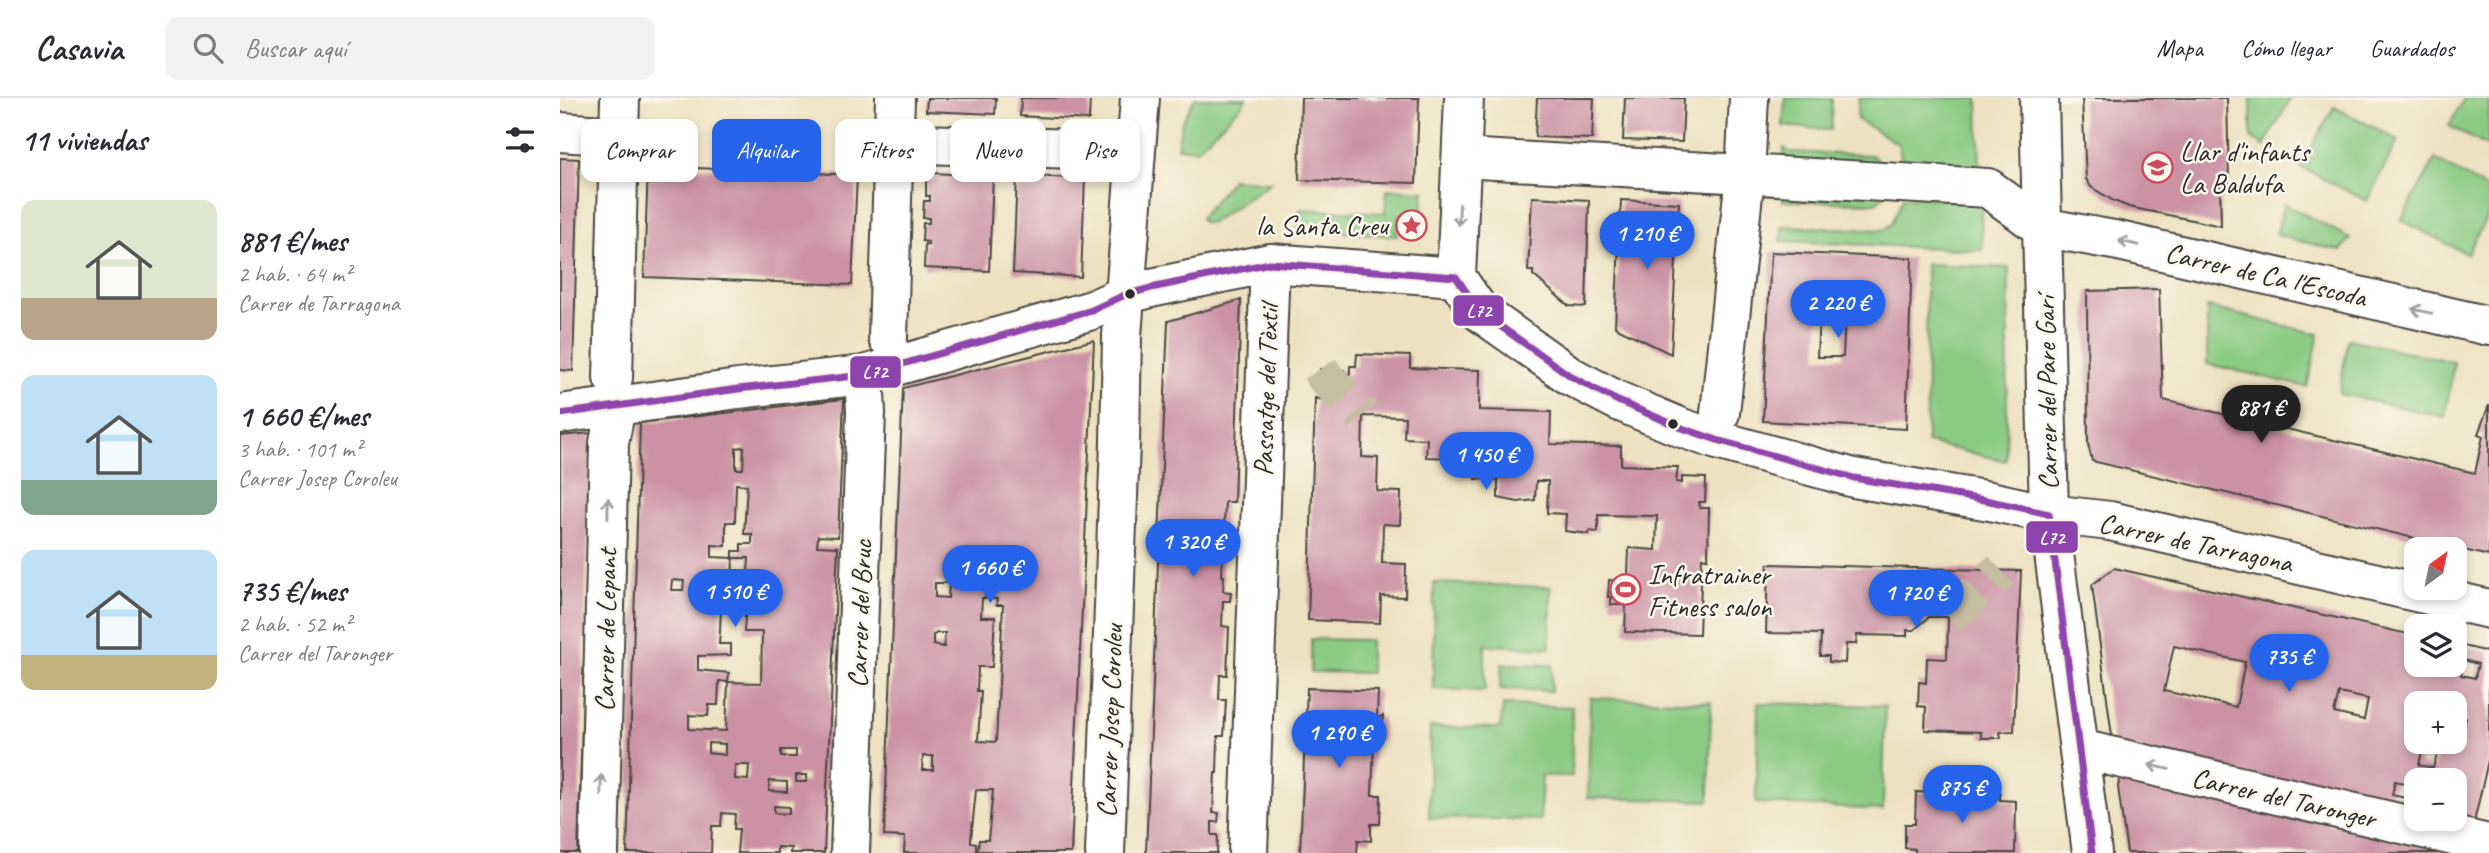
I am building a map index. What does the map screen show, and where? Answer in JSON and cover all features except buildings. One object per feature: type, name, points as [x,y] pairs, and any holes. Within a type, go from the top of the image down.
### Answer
[{"type":"street","name":"Carrer de Lepant","points":[[619,119],[620,98]]},
{"type":"street","points":[[895,98],[895,119]]},
{"type":"street","name":"Carrer Josep Coroleu","points":[[1105,853],[1122,336],[1140,98]]},
{"type":"street","points":[[560,414],[614,392],[738,389],[864,374],[1092,310],[1125,295],[1270,263],[1456,277],[1464,98]]},
{"type":"street","points":[[1720,413],[1745,175],[1749,98]]},
{"type":"street","name":"Carrer del Pare Garí","points":[[2039,98],[2049,514],[2092,853]]},
{"type":"street","points":[[560,132],[581,133]]},
{"type":"street","points":[[936,144],[1060,149]]},
{"type":"street","points":[[1462,158],[1988,188],[2041,228]]},
{"type":"street","name":"Carrer de Lepant","points":[[599,853],[609,443],[614,392],[617,182]]},
{"type":"street","points":[[888,338],[893,182]]},
{"type":"street","name":"Carrer de Ca l'Escoda","points":[[2041,228],[2119,241],[2489,326]]},
{"type":"street","name":"Passatge del Tèxtil","points":[[1248,853],[1270,263]]},
{"type":"street","name":"Carrer de Tarragona","points":[[1456,277],[1480,312],[1572,377],[1618,401],[1717,440],[1854,478],[2049,514],[2110,521],[2489,609]]},
{"type":"street","name":"Carrer del Bruc","points":[[850,853],[866,412],[864,374]]},
{"type":"street","name":"Carrer del Taronger","points":[[2080,749],[2487,845]]},
{"type":"green space","points":[[1195,98],[1246,98],[1197,149],[1177,147],[1182,122]]},
{"type":"green space","points":[[1785,98],[1832,98],[1831,130],[1783,126]]},
{"type":"green space","points":[[1859,98],[1978,98],[1980,172],[1904,170],[1898,144],[1857,119]]},
{"type":"green space","points":[[2251,98],[2291,98],[2264,146],[2251,138]]},
{"type":"green space","points":[[2464,98],[2489,98],[2489,147],[2449,126]]},
{"type":"green space","points":[[2334,107],[2398,140],[2367,201],[2300,167]]},
{"type":"green space","points":[[1784,148],[1790,152],[1872,155],[1885,169],[1887,192],[1876,203],[1783,201]]},
{"type":"green space","points":[[2435,159],[2489,190],[2489,213],[2467,254],[2401,220]]},
{"type":"green space","points":[[1232,179],[1271,182],[1211,223],[1203,222],[1200,218]]},
{"type":"green space","points":[[1387,189],[1424,191],[1422,214],[1399,214],[1397,236],[1298,229],[1300,209],[1385,213]]},
{"type":"green space","points":[[1903,197],[1981,201],[1982,250],[1781,241],[1782,226],[1884,230],[1892,223]]},
{"type":"green space","points":[[2284,204],[2350,238],[2341,251],[2276,235]]},
{"type":"green space","points":[[1926,264],[2009,268],[2006,461],[1927,443]]},
{"type":"green space","points":[[2207,307],[2319,334],[2307,387],[2207,364]]},
{"type":"green space","points":[[2348,339],[2454,362],[2445,417],[2339,394]]},
{"type":"green space","points":[[1434,583],[1551,587],[1550,648],[1485,645],[1485,691],[1433,689]]},
{"type":"green space","points":[[1311,639],[1370,640],[1370,673],[1311,672]]},
{"type":"green space","points":[[1502,664],[1552,665],[1551,691],[1500,689]]},
{"type":"green space","points":[[1590,698],[1711,702],[1709,801],[1588,798]]},
{"type":"green space","points":[[1758,703],[1885,706],[1883,810],[1756,803]]},
{"type":"green space","points":[[1503,705],[1572,707],[1572,776],[1542,776],[1540,820],[1429,818],[1430,727],[1500,728]]},
{"type":"tunnel","points":[[1320,369],[1363,416]]},
{"type":"tunnel","points":[[1948,617],[2001,570]]},
{"type":"transit line","name":"L72","points":[[560,414],[738,389],[864,375],[1092,310],[1125,295],[1270,263],[1456,277],[1480,312],[1572,377],[1618,401],[1682,428],[1854,478],[2049,514],[2092,853]]},
{"type":"place","name":"Llar d'infants La Baldufa","points":[[2157,167]]},
{"type":"place","name":"la Santa Creu","points":[[1411,225]]},
{"type":"place","name":"Infratrainer Fitness salon","points":[[1625,590]]}]
